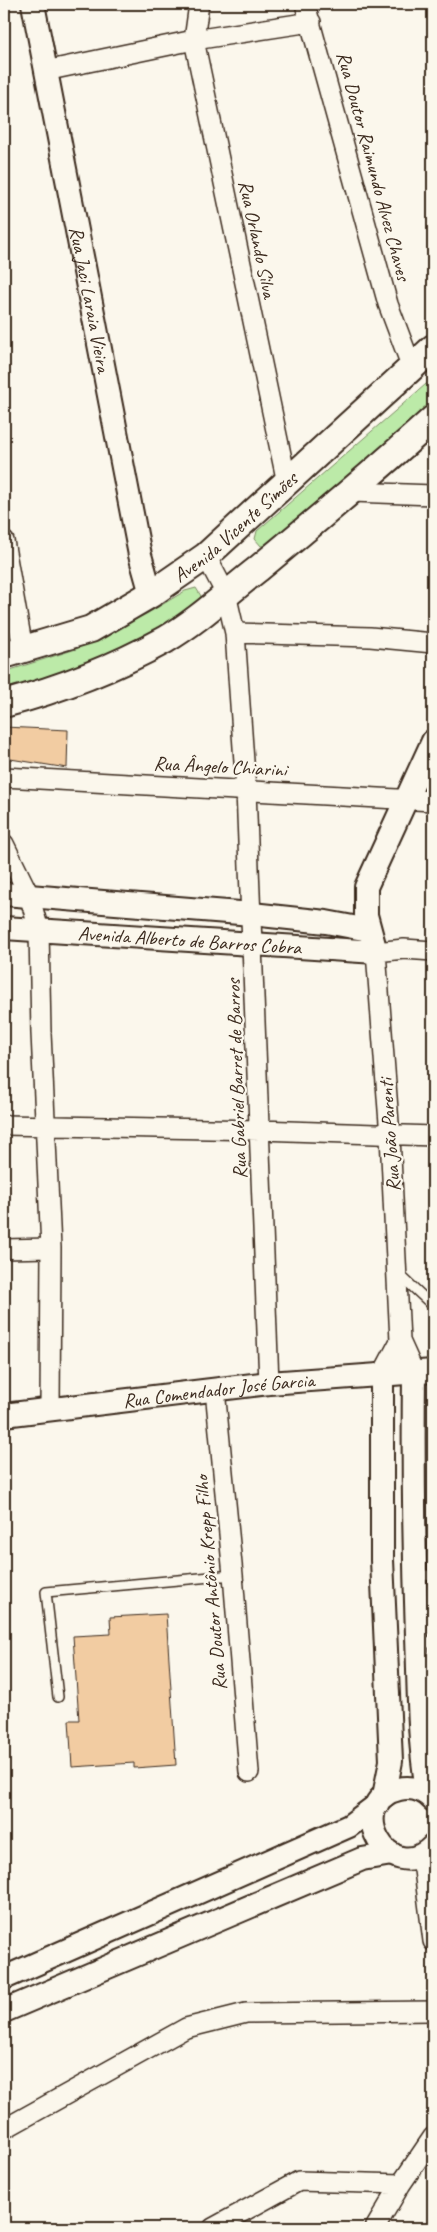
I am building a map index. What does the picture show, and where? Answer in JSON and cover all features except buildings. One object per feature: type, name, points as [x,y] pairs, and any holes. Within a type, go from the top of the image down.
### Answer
[{"type":"main road","name":"Avenida Vicente Simões","points":[[13,652],[91,629],[152,594],[206,556],[433,348]]},
{"type":"main road","points":[[4,704],[35,696],[112,667],[166,639],[205,613],[352,492],[433,420]]},
{"type":"street","name":"Rua Jaci Laraia Vieira","points":[[33,4],[140,555],[152,594]]},
{"type":"street","name":"Rua Orlando Silva","points":[[199,4],[194,40],[287,483]]},
{"type":"street","name":"Rua Doutor Raimundo Alvez Chaves","points":[[305,4],[388,304],[412,368]]},
{"type":"street","points":[[45,71],[194,40],[310,22]]},
{"type":"street","points":[[352,492],[433,495]]},
{"type":"street","points":[[4,541],[13,652]]},
{"type":"street","name":"Rua Gabriel Barret de Barros","points":[[206,556],[226,594],[235,633],[252,914],[270,1383]]},
{"type":"street","points":[[235,633],[370,637],[433,643]]},
{"type":"street","name":"Rua João Parenti","points":[[382,1375],[400,1340],[390,1136],[376,952],[369,930],[364,903],[366,888],[433,741]]},
{"type":"street","name":"Rua Ângelo Chiarini","points":[[4,776],[433,801]]},
{"type":"street","points":[[4,844],[29,896],[39,930],[41,1033],[51,1248],[50,1409]]},
{"type":"street","name":"Avenida Alberto de Barros Cobra","points":[[4,894],[252,914],[326,922],[369,930]]},
{"type":"street","name":"Avenida Alberto de Barros Cobra","points":[[4,928],[376,952]]},
{"type":"street","points":[[369,930],[404,949]]},
{"type":"street","points":[[376,952],[404,949],[433,951]]},
{"type":"street","points":[[4,1125],[260,1130],[433,1136]]},
{"type":"street","points":[[4,1249],[51,1248]]},
{"type":"street","name":"Rua João Parenti","points":[[400,1340],[424,1371]]},
{"type":"street","points":[[424,1371],[425,1644],[421,1759],[431,1797]]},
{"type":"street","name":"Rua Comendador José Garcia","points":[[4,1415],[270,1383],[424,1371]]},
{"type":"street","points":[[382,1375],[382,1560],[391,1761],[380,1801],[373,1816],[372,1827],[382,1847],[392,1854],[401,1857],[427,1850],[424,1870],[433,1941]]},
{"type":"street","name":"Rua Doutor Antônio Krepp Filho","points":[[215,1390],[233,1575],[249,1772]]},
{"type":"street","points":[[4,1978],[349,1826],[394,1790],[417,1789],[431,1797]]},
{"type":"street","points":[[4,2011],[362,1859],[392,1854]]},
{"type":"street","points":[[4,2129],[186,2028],[246,2013],[433,2012]]},
{"type":"street","points":[[375,2228],[401,2184],[433,2137]]},
{"type":"street","points":[[213,2228],[300,2181],[401,2184]]},
{"type":"lane","points":[[397,1272],[433,1306]]},
{"type":"lane","points":[[58,1697],[46,1592],[233,1575]]},
{"type":"green space","points":[[433,378],[433,403],[271,545],[261,546],[255,539],[257,531]]},
{"type":"green space","points":[[196,588],[201,596],[194,605],[182,615],[148,635],[74,669],[4,692],[4,672],[76,649],[148,613],[185,591]]}]
